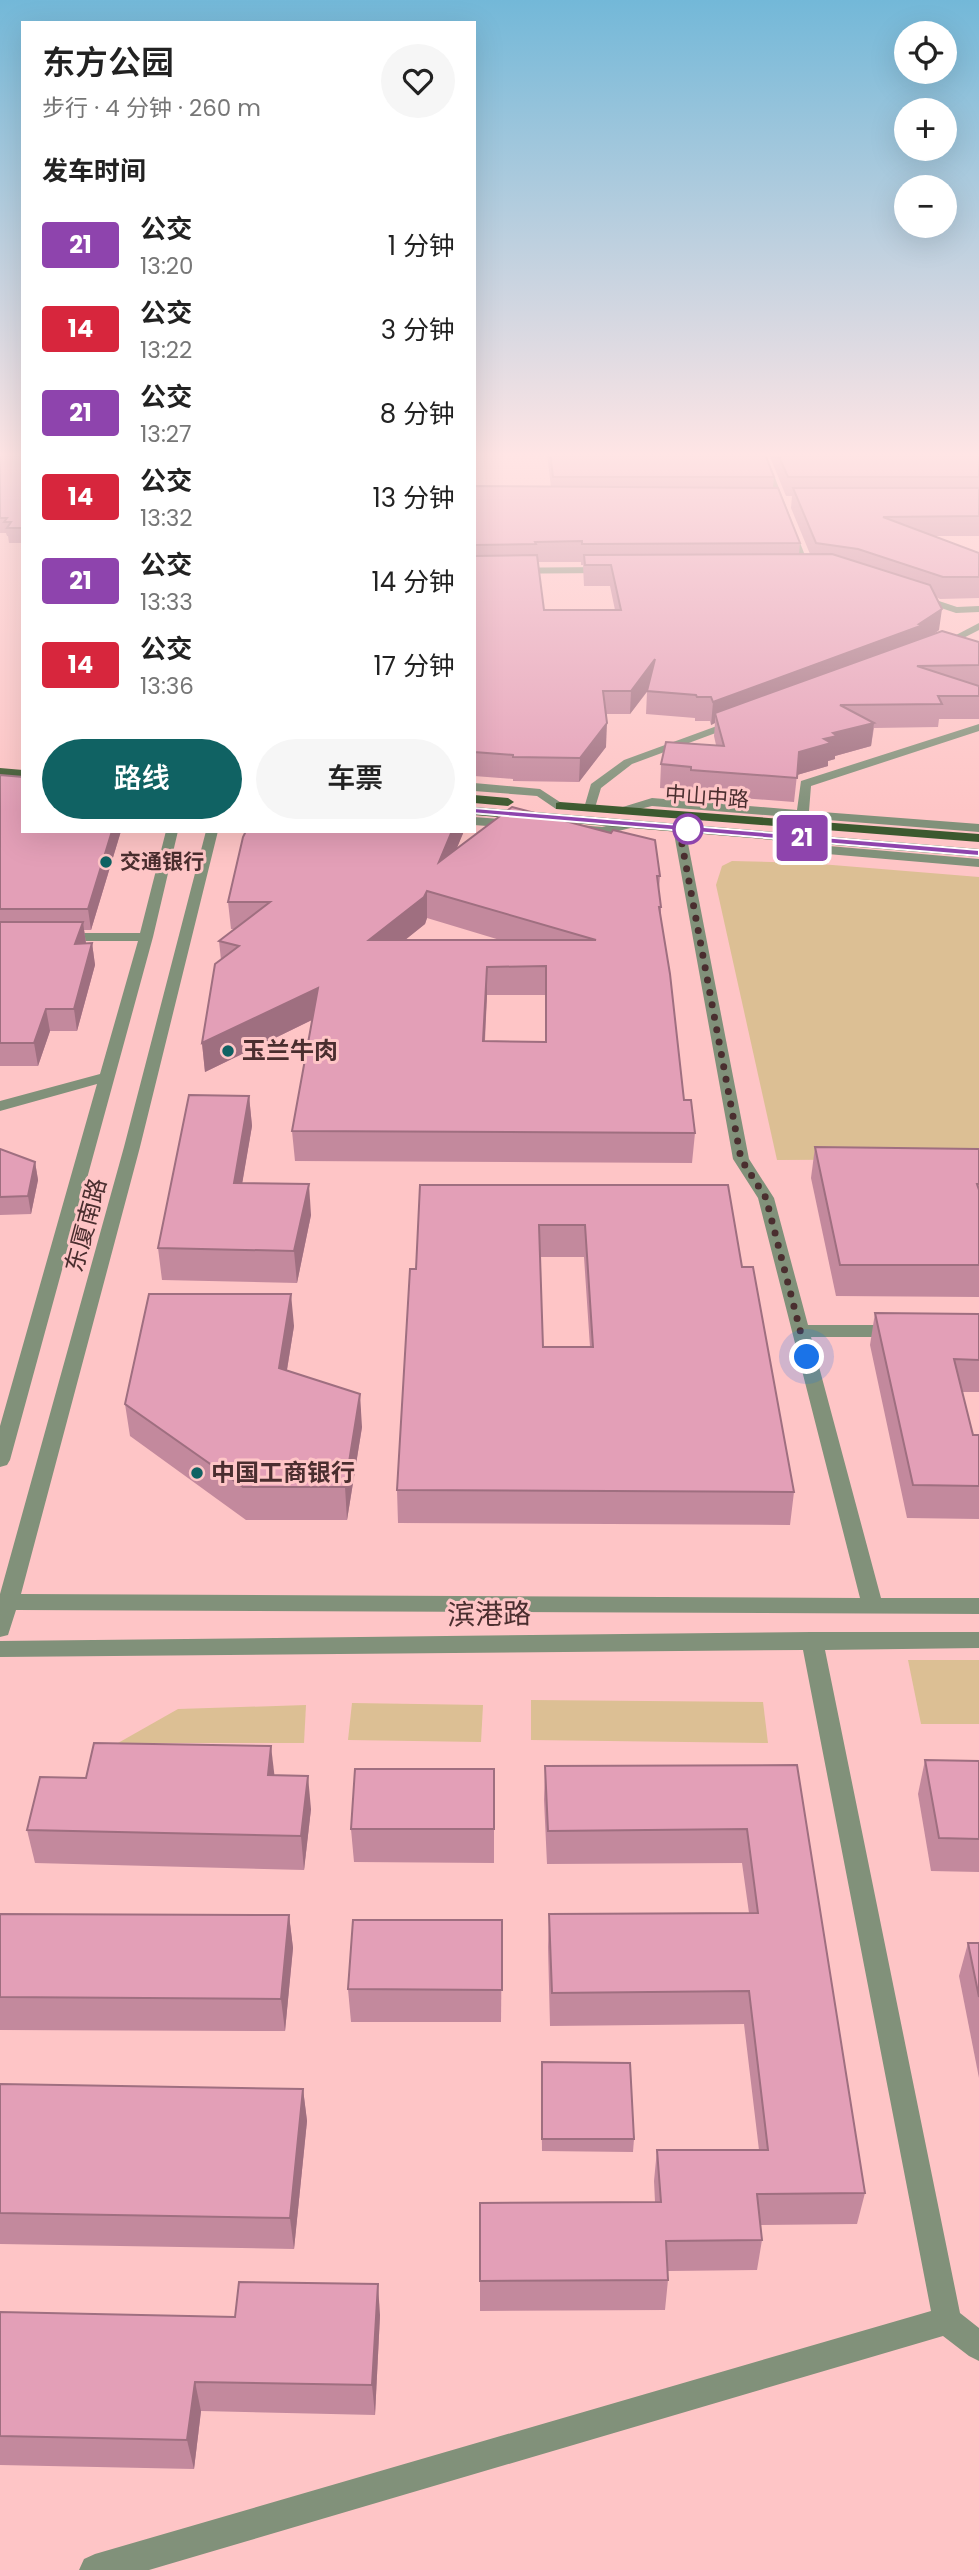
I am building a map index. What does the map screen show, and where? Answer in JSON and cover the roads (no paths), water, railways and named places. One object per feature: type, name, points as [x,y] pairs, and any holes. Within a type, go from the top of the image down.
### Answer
[{"type":"main road","points":[[0,760],[21,762]]},
{"type":"main road","points":[[0,772],[21,774]]},
{"type":"main road","name":"中山中路","points":[[476,799],[979,838]]},
{"type":"main road","name":"中山中路","points":[[476,811],[979,853]]},
{"type":"street","points":[[906,594],[956,610],[979,609]]},
{"type":"street","points":[[932,649],[976,628],[956,610]]},
{"type":"street","points":[[944,644],[956,650]]},
{"type":"street","points":[[590,808],[596,787],[628,762],[742,720]]},
{"type":"street","points":[[803,814],[805,784],[979,727]]},
{"type":"street","points":[[476,787],[540,793],[560,806]]},
{"type":"street","points":[[619,810],[652,802],[979,828]]},
{"type":"street","points":[[476,821],[602,831],[631,824]]},
{"type":"street","points":[[679,828],[741,1159],[766,1198],[873,1606]]},
{"type":"street","name":"东厦南路","points":[[0,1460],[146,937],[172,833]]},
{"type":"street","name":"东厦南路","points":[[0,1629],[4,1602],[24,1550],[132,1147],[211,833]]},
{"type":"street","points":[[773,836],[804,848],[979,863]]},
{"type":"street","points":[[53,937],[146,937]]},
{"type":"street","points":[[0,1106],[105,1077]]},
{"type":"street","points":[[800,1331],[910,1331]]},
{"type":"street","name":"滨港路","points":[[4,1602],[979,1606]]},
{"type":"street","points":[[812,1640],[947,2321],[979,2347]]},
{"type":"street","name":"滨港路","points":[[0,1649],[979,1640]]},
{"type":"street","points":[[95,2570],[947,2321]]},
{"type":"place","name":"交通银行","points":[[106,862]]},
{"type":"place","name":"玉兰牛肉","points":[[228,1051]]},
{"type":"place","name":"中国工商银行","points":[[197,1473]]}]
